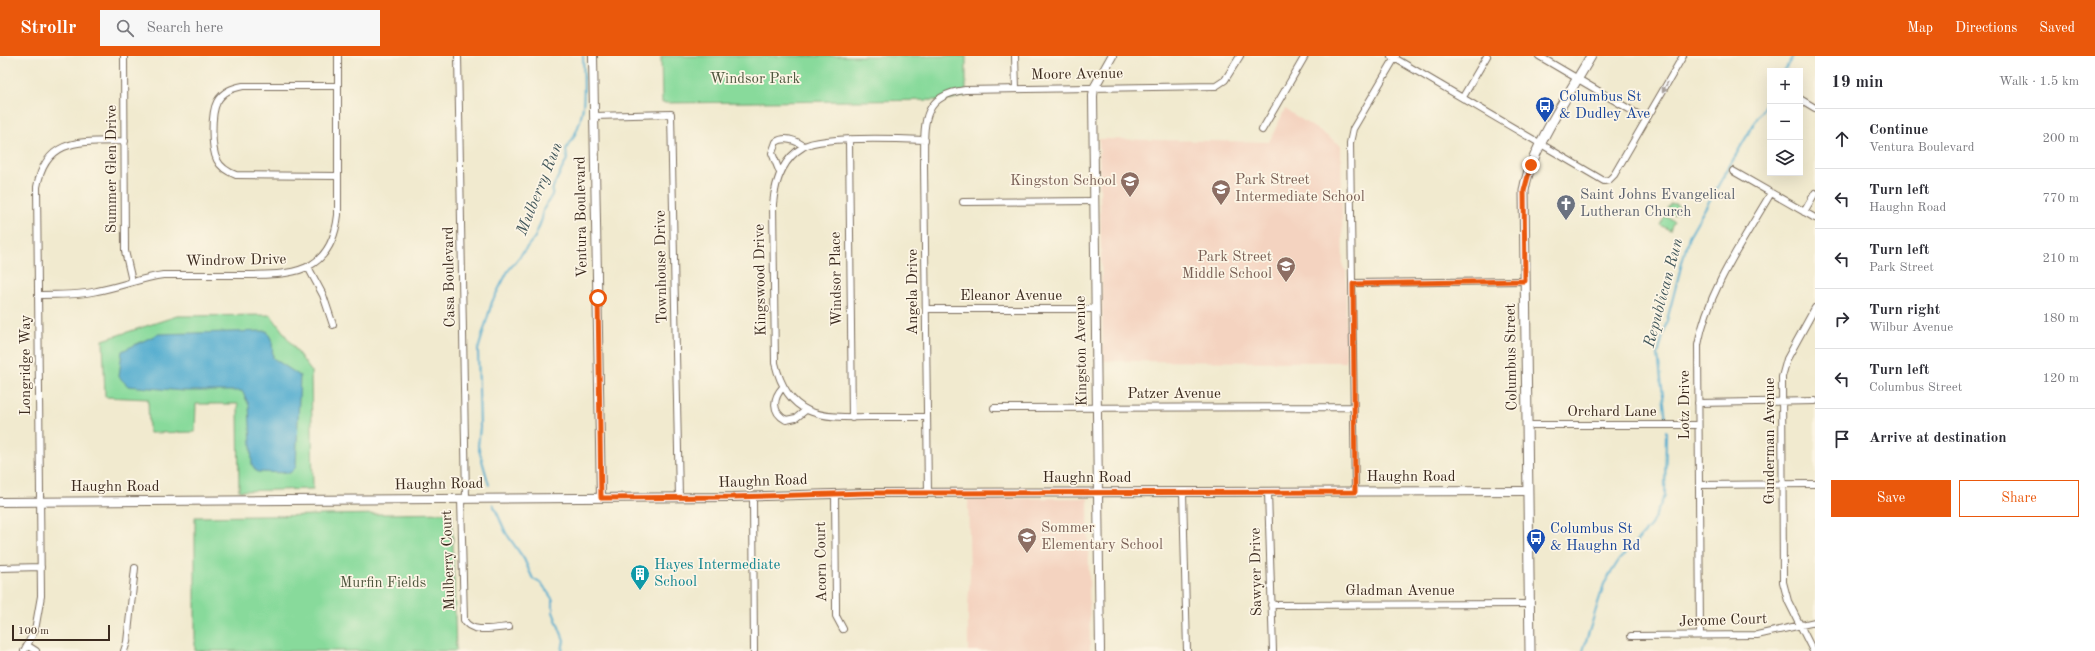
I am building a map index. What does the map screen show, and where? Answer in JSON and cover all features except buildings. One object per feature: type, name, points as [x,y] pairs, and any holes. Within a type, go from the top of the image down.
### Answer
[{"type":"main road","name":"Columbus Street","points":[[1530,651],[1524,191],[1531,165],[1541,144],[1592,56]]},
{"type":"street","name":"Summer Glen Drive","points":[[124,56],[125,251],[132,281]]},
{"type":"street","name":"Windrow Drive","points":[[38,294],[76,294],[97,292],[132,281],[164,275],[279,275],[308,267],[325,254],[337,229],[338,56]]},
{"type":"street","name":"Casa Boulevard","points":[[458,56],[464,498]]},
{"type":"street","name":"Ventura Boulevard","points":[[593,56],[601,498]]},
{"type":"street","points":[[1015,56],[1016,89]]},
{"type":"street","name":"Kingston Avenue","points":[[1100,651],[1094,201],[1094,88],[1112,56]]},
{"type":"street","name":"Moore Avenue","points":[[941,97],[950,92],[965,90],[1216,86],[1225,80],[1240,56]]},
{"type":"street","points":[[1262,130],[1305,56]]},
{"type":"street","points":[[1463,97],[1487,56]]},
{"type":"street","points":[[1539,56],[1646,119]]},
{"type":"street","points":[[1355,492],[1353,284],[1349,151],[1351,136],[1394,57],[1602,180],[1609,180],[1683,56]]},
{"type":"street","points":[[338,86],[236,87],[228,90],[218,101],[214,125],[214,146],[217,161],[225,169],[236,175],[338,176]]},
{"type":"street","name":"Angela Drive","points":[[928,493],[925,140],[927,114],[935,101],[941,97]]},
{"type":"street","points":[[1803,101],[1815,108]]},
{"type":"street","name":"Townhouse Drive","points":[[594,116],[671,114],[679,497]]},
{"type":"street","points":[[780,173],[772,153],[776,142],[780,139],[790,139],[804,146],[831,140],[925,140]]},
{"type":"street","name":"Windsor Place","points":[[849,140],[852,418]]},
{"type":"street","name":"Longridge Way","points":[[26,648],[35,630],[39,613],[40,501],[37,187],[43,164],[51,154],[60,148],[72,144],[124,141]]},
{"type":"street","name":"Kingswood Drive","points":[[804,146],[789,160],[780,173],[774,191],[775,350],[777,369],[784,387],[791,398],[806,410],[829,417],[927,417]]},
{"type":"street","points":[[1733,171],[1815,218]]},
{"type":"street","name":"Lotz Drive","points":[[1700,635],[1698,345],[1702,325],[1732,260],[1771,193]]},
{"type":"street","points":[[1804,212],[1815,193]]},
{"type":"street","points":[[963,202],[1094,201]]},
{"type":"street","points":[[308,267],[323,295],[332,326]]},
{"type":"street","points":[[1353,284],[1525,281]]},
{"type":"street","name":"Gunderman Avenue","points":[[1813,651],[1788,601],[1783,582],[1782,402],[1784,366],[1815,308]]},
{"type":"street","name":"Eleanor Avenue","points":[[926,309],[1096,309]]},
{"type":"street","points":[[784,387],[779,392],[775,401],[778,415],[786,420],[792,419],[806,410]]},
{"type":"street","points":[[1698,403],[1815,401]]},
{"type":"street","name":"Patzer Avenue","points":[[994,408],[1354,407]]},
{"type":"street","name":"Orchard Lane","points":[[1526,425],[1698,425]]},
{"type":"street","points":[[1699,484],[1815,484]]},
{"type":"street","name":"Haughn Road","points":[[0,502],[601,498],[928,493],[1527,491]]},
{"type":"street","points":[[1183,492],[1187,651]]},
{"type":"street","name":"Sawyer Drive","points":[[1268,492],[1273,651]]},
{"type":"street","name":"Acorn Court","points":[[835,494],[836,616],[843,629]]},
{"type":"street","points":[[753,496],[754,651]]},
{"type":"street","name":"Mulberry Court","points":[[464,498],[464,620],[470,627],[476,628],[508,627]]},
{"type":"street","points":[[0,568],[40,567]]},
{"type":"street","points":[[124,651],[128,636],[135,568]]},
{"type":"street","name":"Gladman Avenue","points":[[1271,605],[1529,604]]},
{"type":"street","name":"Jerome Court","points":[[1631,636],[1757,635],[1815,622]]},
{"type":"street","points":[[26,648],[36,651]]},
{"type":"shaded area","name":"Park Street Intermediate School","points":[[1285,109],[1341,145],[1343,267],[1346,271],[1346,362],[1103,361],[1099,139],[1269,142]]},
{"type":"shaded area","points":[[1088,498],[1090,651],[968,651],[970,576],[968,499]]},
{"type":"green space","name":"Windsor Park","points":[[661,56],[966,56],[966,96],[947,100],[662,103]]},
{"type":"green space","points":[[1673,203],[1677,205],[1679,209],[1677,213],[1673,215],[1669,213],[1667,209],[1669,205]]},
{"type":"green space","points":[[1665,216],[1674,221],[1670,230],[1660,225]]},
{"type":"green space","points":[[271,315],[311,371],[313,489],[239,491],[238,404],[196,404],[195,432],[149,433],[148,399],[105,397],[103,340],[177,316]]},
{"type":"green space","name":"Murfin Fields","points":[[452,513],[456,651],[195,651],[195,517]]},
{"type":"water","points":[[267,331],[272,341],[273,358],[300,376],[296,467],[290,473],[257,472],[252,465],[249,405],[242,391],[183,391],[128,386],[119,377],[122,351],[158,334]]},
{"type":"waterway","name":"Mulberry Run","points":[[489,485],[478,446],[480,427],[478,350],[492,302],[508,271],[535,237],[542,219],[543,210],[552,195],[553,187],[567,159],[566,149],[578,127],[583,105],[583,56]]},
{"type":"waterway","name":"Republican Run","points":[[1786,68],[1793,56]]},
{"type":"waterway","name":"Republican Run","points":[[1666,420],[1658,355],[1689,236],[1767,101]]},
{"type":"waterway","name":"Republican Run","points":[[1583,651],[1604,584],[1619,560],[1650,527],[1665,495],[1666,431]]},
{"type":"waterway","name":"Mulberry Run","points":[[493,504],[506,533],[524,559],[533,579],[542,584],[553,600],[553,612],[564,640],[562,651]]},
{"type":"place","name":"Columbus St & Dudley Ave","points":[[1545,123]]},
{"type":"place","name":"Kingston School","points":[[1130,198]]},
{"type":"place","name":"Park Street Intermediate School","points":[[1221,206]]},
{"type":"place","name":"Saint Johns Evangelical Lutheran Church","points":[[1566,221]]},
{"type":"place","name":"Park Street Middle School","points":[[1286,283]]},
{"type":"place","name":"Sommer Elementary School","points":[[1027,554]]},
{"type":"place","name":"Columbus St & Haughn Rd","points":[[1536,555]]},
{"type":"place","name":"Hayes Intermediate School","points":[[640,591]]},
{"type":"route","points":[[598,298],[601,498],[961,492],[1355,492],[1353,284],[1525,281],[1524,191],[1531,165]]}]
